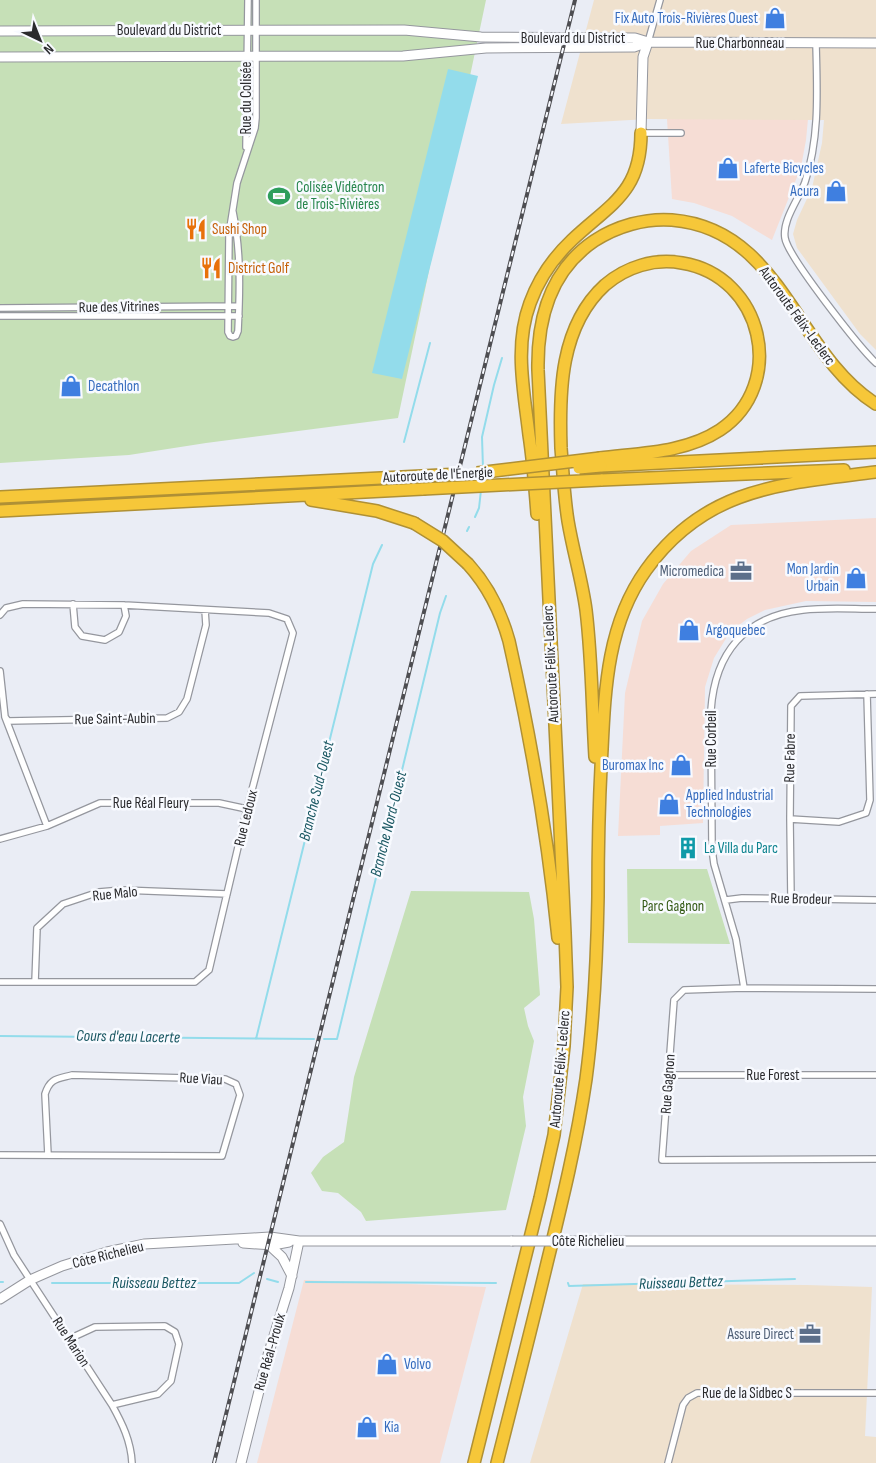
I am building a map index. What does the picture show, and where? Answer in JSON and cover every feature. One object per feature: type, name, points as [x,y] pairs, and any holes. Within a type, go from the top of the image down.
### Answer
[{"type":"highway","points":[[553,698],[531,450],[522,376],[522,332],[531,298],[549,265],[573,238],[616,202],[631,182],[640,159],[641,133]]},
{"type":"highway","name":"Autoroute Félix-Leclerc","points":[[474,1463],[550,1158],[562,1080],[566,1010],[565,924],[538,379],[538,347],[541,322],[548,297],[560,274],[577,254],[609,232],[645,221],[680,221],[698,224],[720,233],[735,242],[758,261],[835,368],[855,389],[876,404]]},
{"type":"highway","points":[[598,816],[586,614],[568,522],[563,478],[561,404],[565,361],[575,327],[588,304],[602,288],[623,273],[649,263],[669,262],[693,265],[714,274],[744,302],[753,319],[758,337],[760,350],[759,368],[754,387],[745,404],[738,414],[725,426],[697,442],[600,462]]},
{"type":"highway","points":[[600,462],[876,452]]},
{"type":"highway","name":"Autoroute de l'Énergie","points":[[0,498],[477,473],[600,462]]},
{"type":"highway","name":"Autoroute de l'Énergie","points":[[0,511],[876,468]]},
{"type":"highway","name":"Autoroute Félix-Leclerc","points":[[497,1463],[564,1194],[583,1097],[590,1043],[596,962],[598,816],[603,713],[610,652],[623,610],[651,563],[687,526],[713,510],[755,491],[784,484],[876,472]]},
{"type":"highway","points":[[290,496],[377,511],[414,523],[443,541],[468,564],[483,582],[496,604],[511,649],[545,832],[551,870],[566,1010]]},
{"type":"street","points":[[248,0],[252,30]]},
{"type":"street","points":[[252,30],[256,0]]},
{"type":"street","points":[[660,0],[643,57],[641,133],[681,133]]},
{"type":"street","name":"Rue du Colisée","points":[[246,154],[246,56],[247,43],[252,30]]},
{"type":"street","name":"Rue du Colisée","points":[[233,212],[238,234],[239,253],[238,333],[233,337],[228,333],[229,234],[236,186],[256,121],[256,44],[252,30]]},
{"type":"street","name":"Boulevard du District","points":[[0,31],[413,30],[481,38],[635,38],[648,42]]},
{"type":"street","name":"Boulevard du District","points":[[0,57],[412,56],[486,48],[637,47],[648,42]]},
{"type":"street","name":"Rue Charbonneau","points":[[648,42],[876,43]]},
{"type":"street","points":[[816,43],[817,120],[814,145],[806,180],[786,225],[785,240],[793,255],[858,345],[876,363]]},
{"type":"street","name":"Rue des Vitrines","points":[[0,308],[159,308],[170,305],[238,306]]},
{"type":"street","name":"Rue des Vitrines","points":[[0,316],[238,316]]},
{"type":"street","name":"Rue Ledoux","points":[[0,614],[6,608],[23,604],[124,605],[268,613],[287,619],[293,633],[247,810],[209,970],[195,982],[0,982]]},
{"type":"street","points":[[74,604],[76,627],[82,636],[105,640],[119,632],[126,616],[124,605]]},
{"type":"street","name":"Rue Corbeil","points":[[744,988],[741,961],[726,900],[714,864],[712,849],[711,752],[713,692],[717,674],[724,657],[734,642],[746,630],[764,620],[782,614],[807,610],[876,609]]},
{"type":"street","name":"Rue Saint-Aubin","points":[[5,717],[8,721],[167,718],[179,712],[187,699],[206,625],[205,610]]},
{"type":"street","points":[[0,671],[5,717],[47,826]]},
{"type":"street","points":[[790,818],[839,822],[866,813],[870,800],[867,694]]},
{"type":"street","name":"Rue Fabre","points":[[791,899],[791,706],[800,696],[876,694]]},
{"type":"street","name":"Rue Réal Fleury","points":[[0,839],[47,826],[100,803],[219,803],[247,810]]},
{"type":"street","name":"Rue Malo","points":[[35,982],[37,928],[63,904],[99,892],[122,890],[228,894]]},
{"type":"street","name":"Rue Brodeur","points":[[726,900],[742,898],[876,900]]},
{"type":"street","name":"Rue Gagnon","points":[[876,989],[744,988],[684,990],[674,1000],[670,1075],[662,1160],[876,1159]]},
{"type":"street","name":"Rue Forest","points":[[670,1075],[876,1075]]},
{"type":"street","name":"Rue Viau","points":[[0,1155],[222,1156],[240,1095],[236,1084],[225,1079],[72,1076],[55,1079],[48,1084],[45,1094],[48,1155]]},
{"type":"street","name":"Rue Marion","points":[[0,1224],[2,1236],[112,1405],[123,1425],[131,1451],[132,1463]]},
{"type":"street","name":"Côte Richelieu","points":[[0,1299],[30,1280],[62,1266],[107,1252],[150,1244],[270,1237],[299,1240],[876,1241]]},
{"type":"street","name":"Côte Richelieu","points":[[225,1241],[268,1244],[299,1240]]},
{"type":"street","name":"Rue Réal-Proulx","points":[[241,1463],[268,1355],[292,1276],[299,1240]]},
{"type":"street","points":[[268,1244],[282,1258],[292,1276]]},
{"type":"street","points":[[69,1340],[95,1327],[165,1326],[175,1332],[179,1344],[171,1381],[158,1394],[112,1405]]},
{"type":"street","name":"Rue de la Sidbec S","points":[[668,1463],[683,1404],[688,1398],[697,1393],[876,1393]]},
{"type":"shaded area","points":[[594,0],[876,0],[876,350],[860,334],[797,248],[793,234],[797,220],[812,188],[822,143],[824,120],[648,119],[561,124]]},
{"type":"shaded area","points":[[667,119],[808,119],[801,167],[772,240],[732,216],[694,203],[672,199]]},
{"type":"shaded area","points":[[876,518],[876,602],[806,601],[765,610],[747,619],[730,632],[714,658],[705,687],[703,823],[660,826],[660,835],[618,836],[625,693],[642,621],[663,584],[691,551],[731,525]]},
{"type":"shaded area","points":[[304,1280],[486,1287],[440,1463],[257,1463]]},
{"type":"shaded area","points":[[583,1284],[872,1287],[865,1436],[876,1437],[876,1463],[530,1463]]},
{"type":"green space","points":[[0,0],[486,0],[398,418],[129,455],[0,463]]},
{"type":"green space","name":"Parc Gagnon","points":[[627,869],[707,869],[730,944],[628,943]]},
{"type":"green space","points":[[411,891],[529,892],[534,919],[540,995],[524,1008],[534,1041],[523,1097],[526,1126],[506,1210],[366,1221],[361,1212],[338,1193],[322,1191],[311,1173],[323,1157],[344,1142],[354,1077]]},
{"type":"water","points":[[448,69],[478,76],[402,379],[372,373]]},
{"type":"waterway","name":"Branche Sud-Ouest","points":[[404,442],[430,343]]},
{"type":"waterway","name":"Branche Nord-Ouest","points":[[483,468],[482,437],[502,358]]},
{"type":"waterway","name":"Branche Nord-Ouest","points":[[475,517],[479,508],[481,490]]},
{"type":"waterway","name":"Branche Nord-Ouest","points":[[467,531],[469,527]]},
{"type":"waterway","name":"Branche Sud-Ouest","points":[[256,1039],[373,564],[382,545]]},
{"type":"waterway","name":"Branche Nord-Ouest","points":[[324,1039],[337,1039],[440,613],[446,596]]},
{"type":"waterway","name":"Cours d'eau Lacerte","points":[[0,1036],[314,1039]]},
{"type":"waterway","name":"Ruisseau Bettez","points":[[52,1283],[239,1283],[254,1273]]},
{"type":"waterway","name":"Ruisseau Bettez","points":[[267,1279],[278,1282]]},
{"type":"waterway","name":"Ruisseau Bettez","points":[[568,1283],[569,1286],[795,1279]]},
{"type":"waterway","name":"Ruisseau Bettez","points":[[306,1282],[496,1283]]},
{"type":"railway","points":[[214,1463],[575,0]]},
{"type":"place","name":"Fix Auto Trois-Rivières Ouest","points":[[775,18]]},
{"type":"place","name":"Laferte Bicycles","points":[[728,168]]},
{"type":"place","name":"Acura","points":[[836,191]]},
{"type":"place","name":"Colisée Vidéotron de Trois-Rivières","points":[[279,196]]},
{"type":"place","name":"Sushi Shop","points":[[196,229]]},
{"type":"place","name":"District Golf","points":[[211,268]]},
{"type":"place","name":"Decathlon","points":[[71,386]]},
{"type":"place","name":"Micromedica","points":[[741,571]]},
{"type":"place","name":"Mon Jardin Urbain","points":[[856,578]]},
{"type":"place","name":"Argoquebec","points":[[689,630]]},
{"type":"place","name":"Buromax Inc","points":[[681,765]]},
{"type":"place","name":"Applied Industrial Technologies","points":[[669,804]]},
{"type":"place","name":"La Villa du Parc","points":[[688,848]]},
{"type":"place","name":"Assure Direct","points":[[810,1334]]},
{"type":"place","name":"Volvo","points":[[387,1364]]},
{"type":"place","name":"Kia","points":[[367,1427]]}]
